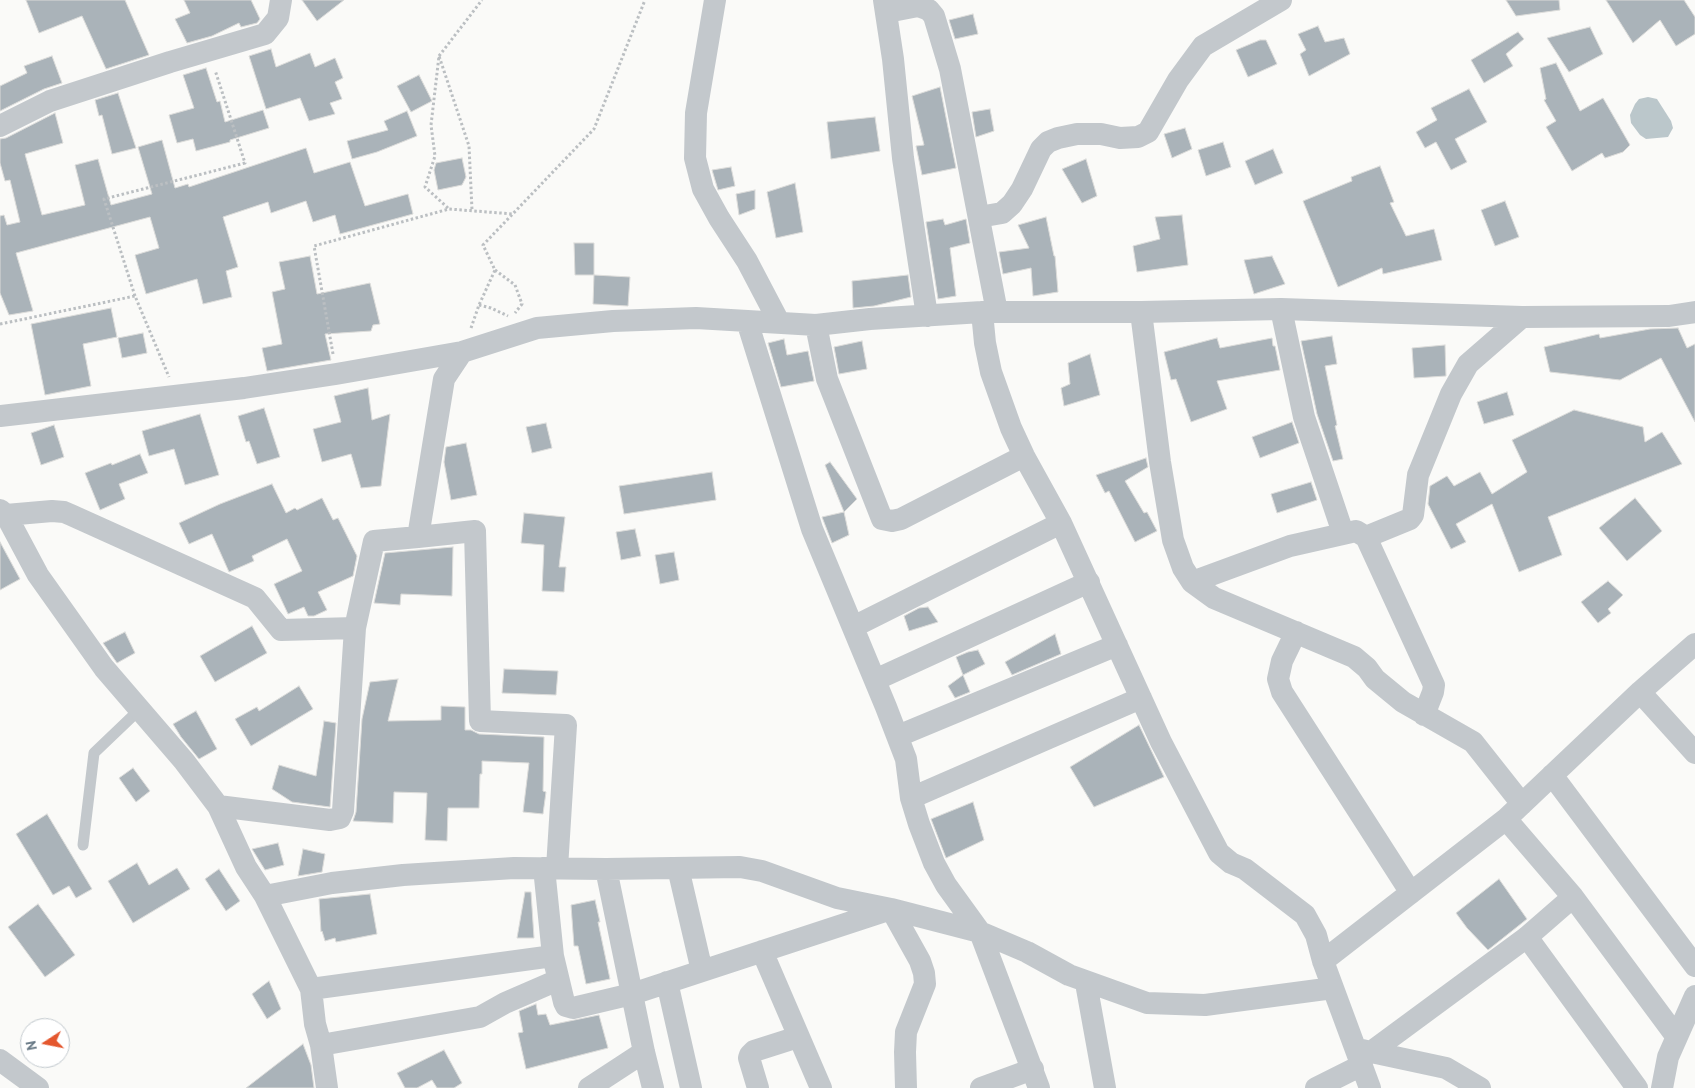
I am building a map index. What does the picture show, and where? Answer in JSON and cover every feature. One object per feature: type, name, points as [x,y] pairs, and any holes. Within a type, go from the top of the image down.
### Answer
[{"type":"street","points":[[0,126],[50,102],[265,34],[278,18],[281,0]]},
{"type":"street","points":[[715,0],[696,113],[695,158],[704,189],[779,322]]},
{"type":"street","points":[[979,217],[1002,213],[1012,204],[1022,189],[1041,149],[1048,142],[1077,134],[1101,134],[1120,138],[1138,136],[1148,132],[1178,80],[1203,46],[1281,0]]},
{"type":"street","points":[[927,316],[903,158],[886,6],[918,6],[929,10],[934,16],[950,69],[979,217],[990,312],[985,342],[991,372],[1024,456],[1061,522],[1161,742],[1219,852],[1231,863],[1245,870],[1305,914],[1316,935],[1333,988],[1363,1055],[1370,1088]]},
{"type":"street","points":[[0,416],[177,396],[336,374],[462,352],[537,328],[613,321],[696,318],[816,325],[990,312],[1141,312],[1281,309],[1522,317],[1669,316],[1695,312]]},
{"type":"street","points":[[1281,309],[1304,417],[1343,533]]},
{"type":"street","points":[[1141,312],[1160,462],[1173,540],[1183,568],[1192,582],[1214,598],[1354,656],[1367,668],[1375,679],[1403,702],[1473,742],[1514,811],[1573,898],[1676,1036]]},
{"type":"street","points":[[1366,537],[1410,519],[1413,515],[1418,475],[1450,394],[1468,364],[1522,317]]},
{"type":"street","points":[[747,321],[812,529],[906,759],[912,798],[919,824],[934,863],[946,885],[980,932],[1036,1079],[981,1088]]},
{"type":"street","points":[[816,325],[827,379],[882,519],[892,521],[901,519],[1024,456]]},
{"type":"street","points":[[418,537],[444,379],[462,352]]},
{"type":"street","points":[[327,1088],[321,1045],[315,1024],[311,989],[265,896],[246,867],[218,806],[184,761],[104,668],[38,575],[3,512],[52,511],[72,515],[254,598],[281,630],[355,628]]},
{"type":"street","points":[[853,627],[1061,522]]},
{"type":"street","points":[[218,806],[330,820],[340,818],[343,811],[355,628],[374,541],[475,531],[480,721],[566,725],[551,868],[553,956],[566,1006],[573,1008],[632,994],[891,909]]},
{"type":"street","points":[[1192,582],[1290,546],[1356,531],[1366,537],[1434,685],[1424,715]]},
{"type":"street","points":[[875,680],[1089,582]]},
{"type":"street","points":[[1296,632],[1282,661],[1278,678],[1282,692],[1410,893]]},
{"type":"street","points":[[898,736],[1117,645]]},
{"type":"street","points":[[1323,961],[1514,811],[1640,692],[1692,653]]},
{"type":"street","points":[[1640,692],[1692,743]]},
{"type":"street","points":[[912,798],[1141,698]]},
{"type":"street","points":[[1552,775],[1695,966]]},
{"type":"street","points":[[265,896],[332,883],[403,875],[514,868],[740,867],[762,871],[837,898],[891,909],[980,932],[1027,952],[1069,976],[1147,1003],[1205,1005],[1333,988]]},
{"type":"street","points":[[678,868],[702,971]]},
{"type":"street","points":[[606,869],[644,1052],[654,1088]]},
{"type":"street","points":[[1316,1088],[1528,937],[1573,898]]},
{"type":"street","points":[[891,909],[920,961],[925,984],[906,1032],[906,1088]]},
{"type":"street","points":[[1528,937],[1637,1088]]},
{"type":"street","points":[[762,951],[821,1088]]},
{"type":"street","points":[[311,989],[553,956]]},
{"type":"street","points":[[321,1045],[480,1017],[505,1003],[558,980]]},
{"type":"street","points":[[667,982],[691,1088]]},
{"type":"street","points":[[1086,983],[1106,1088]]},
{"type":"street","points":[[1662,1088],[1668,1056],[1695,996]]},
{"type":"street","points":[[758,1088],[749,1058],[750,1055],[754,1051],[798,1037]]},
{"type":"street","points":[[590,1088],[644,1052]]},
{"type":"street","points":[[1363,1055],[1446,1068],[1480,1088]]},
{"type":"street","points":[[0,1060],[38,1088]]},
{"type":"lane","points":[[83,845],[94,753],[140,710]]},
{"type":"path","points":[[449,208],[426,187],[436,156],[431,125],[439,56],[482,0]]},
{"type":"path","points":[[478,305],[491,308],[511,317],[522,304],[515,285],[495,270],[484,245],[594,129],[646,0]]},
{"type":"path","points":[[177,396],[135,296],[104,199],[245,163],[209,51]]},
{"type":"path","points":[[439,56],[469,146],[472,210]]},
{"type":"path","points":[[336,374],[314,246],[449,208],[513,214]]},
{"type":"path","points":[[462,352],[478,305],[495,270]]},
{"type":"path","points":[[0,324],[135,296]]},
{"type":"shaded area","points":[[1648,97],[1657,99],[1671,121],[1673,128],[1668,137],[1646,139],[1640,135],[1631,123],[1630,115],[1635,104],[1639,99]]},
{"type":"building","points":[[26,0],[125,0],[149,55],[106,69],[82,16],[39,33]]},
{"type":"building","points":[[184,0],[251,0],[260,19],[257,23],[241,27],[239,23],[212,36],[187,43],[175,19],[190,13]]},
{"type":"building","points":[[302,0],[344,0],[317,21]]},
{"type":"building","points":[[1506,0],[1559,0],[1560,10],[1516,16]]},
{"type":"building","points":[[1606,0],[1684,0],[1695,17],[1695,34],[1676,46],[1660,20],[1633,43]]},
{"type":"building","points":[[973,14],[978,34],[955,39],[949,20]]},
{"type":"building","points":[[1318,26],[1325,42],[1344,38],[1350,54],[1309,76],[1300,54],[1306,50],[1298,34]]},
{"type":"building","points":[[1590,27],[1603,54],[1569,72],[1547,38]]},
{"type":"building","points":[[1518,32],[1524,39],[1506,54],[1513,66],[1484,83],[1471,60]]},
{"type":"building","points":[[1260,40],[1266,40],[1277,64],[1248,77],[1236,50]]},
{"type":"building","points":[[271,49],[276,67],[310,53],[315,67],[335,58],[343,78],[335,82],[342,99],[330,103],[335,114],[309,121],[300,98],[266,109],[249,56]]},
{"type":"building","points":[[52,56],[62,83],[44,89],[0,111],[0,86],[27,73],[24,66]]},
{"type":"building","points":[[1556,63],[1580,111],[1603,98],[1630,145],[1623,152],[1605,158],[1602,153],[1572,171],[1546,127],[1556,121],[1544,100],[1546,99],[1540,68]]},
{"type":"building","points":[[206,68],[217,102],[220,101],[225,122],[263,110],[269,128],[230,140],[230,142],[196,151],[193,139],[177,143],[169,115],[194,108],[183,75]]},
{"type":"building","points":[[419,75],[432,101],[411,112],[397,86]]},
{"type":"building","points":[[940,87],[956,168],[922,175],[916,146],[924,145],[912,96]]},
{"type":"building","points":[[1469,89],[1487,122],[1455,139],[1467,162],[1451,170],[1436,142],[1425,148],[1416,132],[1437,120],[1431,108]]},
{"type":"building","points":[[118,93],[136,148],[112,154],[102,115],[99,116],[95,100]]},
{"type":"building","points":[[990,109],[994,131],[976,137],[972,112]]},
{"type":"building","points":[[407,111],[417,136],[377,152],[352,159],[347,141],[388,130],[384,121]]},
{"type":"building","points":[[55,113],[63,143],[25,154],[42,215],[85,205],[75,165],[98,159],[111,205],[152,194],[138,147],[162,140],[175,188],[188,184],[189,187],[306,148],[314,173],[350,162],[365,206],[408,194],[413,214],[340,234],[335,215],[313,222],[306,201],[271,213],[268,202],[223,217],[238,267],[226,271],[232,297],[203,304],[197,279],[146,294],[135,255],[159,248],[150,217],[16,253],[33,311],[9,315],[0,293],[0,216],[4,215],[7,225],[20,222],[10,180],[5,181],[0,163],[0,139],[6,138]]},
{"type":"building","points":[[875,117],[880,151],[831,159],[827,122]]},
{"type":"building","points":[[1185,128],[1192,149],[1172,158],[1164,134]]},
{"type":"building","points":[[1223,142],[1231,167],[1206,176],[1198,150]]},
{"type":"building","points":[[1273,149],[1283,173],[1255,185],[1245,161]]},
{"type":"building","points":[[462,158],[466,177],[462,185],[438,190],[434,170],[436,163]]},
{"type":"building","points":[[1086,159],[1097,196],[1082,203],[1062,169]]},
{"type":"building","points":[[1380,166],[1394,202],[1390,203],[1406,236],[1434,229],[1442,260],[1383,274],[1382,268],[1338,287],[1303,201],[1352,181],[1351,177]]},
{"type":"building","points":[[731,167],[735,186],[718,190],[712,170]]},
{"type":"building","points":[[795,183],[803,232],[776,238],[767,192]]},
{"type":"building","points":[[755,190],[755,209],[739,215],[736,194]]},
{"type":"building","points":[[1505,201],[1519,237],[1495,246],[1481,210]]},
{"type":"building","points":[[1182,215],[1188,265],[1137,272],[1133,246],[1160,239],[1155,217]]},
{"type":"building","points":[[1046,217],[1055,256],[1058,292],[1033,296],[1031,268],[1003,274],[999,252],[1029,248],[1018,225]]},
{"type":"building","points":[[943,219],[945,225],[966,219],[970,243],[950,248],[956,296],[938,299],[926,222]]},
{"type":"building","points":[[574,243],[594,243],[594,275],[575,275]]},
{"type":"building","points":[[310,256],[317,294],[370,283],[380,324],[373,325],[371,331],[325,334],[331,360],[267,371],[262,348],[282,344],[272,292],[285,289],[279,262]]},
{"type":"building","points":[[1272,256],[1285,284],[1254,294],[1244,260]]},
{"type":"building","points":[[594,275],[630,277],[628,306],[593,304]]},
{"type":"building","points":[[908,275],[911,297],[874,306],[853,308],[852,281]]},
{"type":"building","points":[[111,308],[117,337],[83,344],[91,386],[45,395],[31,324]]},
{"type":"building","points":[[1678,328],[1687,348],[1695,344],[1695,422],[1661,358],[1620,380],[1550,372],[1544,347],[1599,334],[1600,338],[1650,329]]},
{"type":"building","points":[[143,333],[147,353],[122,358],[118,338]]},
{"type":"building","points":[[1332,336],[1337,364],[1325,366],[1337,425],[1335,426],[1343,459],[1333,461],[1317,414],[1301,341]]},
{"type":"building","points":[[1217,338],[1220,348],[1272,338],[1280,370],[1217,381],[1227,409],[1191,422],[1176,379],[1171,380],[1164,352]]},
{"type":"building","points":[[784,339],[787,355],[808,351],[814,381],[781,387],[768,343]]},
{"type":"building","points":[[862,341],[867,369],[839,374],[834,347]]},
{"type":"building","points":[[1445,345],[1446,376],[1414,378],[1412,348]]},
{"type":"building","points":[[1090,354],[1100,395],[1064,406],[1061,388],[1070,384],[1068,363]]},
{"type":"building","points":[[368,388],[372,420],[390,414],[381,486],[361,488],[351,454],[322,462],[313,429],[341,422],[334,396]]},
{"type":"building","points":[[1507,392],[1514,415],[1484,424],[1477,402]]},
{"type":"building","points":[[264,408],[280,457],[257,464],[249,441],[246,442],[238,416]]},
{"type":"building","points":[[1574,410],[1643,427],[1645,442],[1662,432],[1682,464],[1548,517],[1562,555],[1519,572],[1492,504],[1456,524],[1466,542],[1451,549],[1428,504],[1430,486],[1447,476],[1454,486],[1480,472],[1492,494],[1527,472],[1512,440]]},
{"type":"building","points":[[200,414],[219,475],[185,485],[174,449],[149,456],[142,431]]},
{"type":"building","points":[[1292,422],[1299,443],[1260,458],[1252,437]]},
{"type":"building","points":[[546,423],[552,448],[532,453],[526,427]]},
{"type":"building","points":[[54,425],[64,457],[41,465],[31,433]]},
{"type":"building","points":[[466,443],[477,495],[451,500],[444,462],[446,447]]},
{"type":"building","points":[[140,454],[148,473],[119,484],[125,499],[100,510],[85,473]]},
{"type":"building","points":[[1146,458],[1148,467],[1125,481],[1144,513],[1147,512],[1157,531],[1135,542],[1109,491],[1105,493],[1096,475]]},
{"type":"building","points":[[830,462],[857,499],[844,512],[825,465]]},
{"type":"building","points":[[712,472],[716,500],[624,514],[619,486]]},
{"type":"building","points":[[1311,482],[1317,500],[1277,513],[1271,494]]},
{"type":"building","points":[[272,484],[286,513],[322,498],[333,520],[338,518],[357,556],[353,576],[318,592],[327,610],[314,616],[308,616],[304,607],[288,614],[274,584],[302,571],[287,539],[252,556],[254,561],[229,572],[212,534],[189,544],[179,523],[220,504]]},
{"type":"building","points":[[1635,498],[1662,531],[1627,561],[1599,528]]},
{"type":"building","points":[[844,512],[849,535],[832,543],[822,517]]},
{"type":"building","points":[[524,513],[565,517],[559,567],[566,567],[564,592],[542,591],[544,545],[521,543]]},
{"type":"building","points":[[635,529],[641,556],[621,560],[616,532]]},
{"type":"building","points":[[0,542],[20,579],[0,590]]},
{"type":"building","points":[[453,547],[452,596],[401,594],[400,605],[374,603],[385,553]]},
{"type":"building","points":[[674,552],[679,580],[660,584],[655,555]]},
{"type":"building","points":[[1608,581],[1623,595],[1608,609],[1611,613],[1598,623],[1581,602]]},
{"type":"building","points":[[928,607],[938,622],[909,631],[904,616],[919,608]]},
{"type":"building","points":[[252,626],[267,653],[215,682],[200,656]]},
{"type":"building","points":[[125,632],[135,653],[117,663],[103,643]]},
{"type":"building","points":[[1055,634],[1061,654],[1012,675],[1005,662]]},
{"type":"building","points":[[978,650],[985,664],[963,675],[956,657]]},
{"type":"building","points":[[504,669],[558,671],[556,695],[502,693]]},
{"type":"building","points":[[963,675],[970,692],[955,698],[948,686]]},
{"type":"building","points":[[398,679],[388,721],[441,720],[441,706],[465,707],[465,730],[471,730],[479,734],[544,737],[543,791],[546,792],[543,814],[523,812],[529,763],[482,761],[479,808],[448,808],[447,841],[425,840],[427,793],[394,792],[393,823],[353,821],[356,812],[362,719],[370,682]]},
{"type":"building","points":[[299,686],[313,709],[251,746],[235,719],[257,707],[259,711]]},
{"type":"building","points":[[196,711],[217,749],[199,759],[173,724]]},
{"type":"building","points":[[324,721],[336,723],[330,807],[292,802],[272,789],[279,765],[316,776]]},
{"type":"building","points":[[1139,725],[1164,777],[1094,807],[1070,767]]},
{"type":"building","points":[[133,768],[150,791],[136,802],[119,778]]},
{"type":"building","points":[[973,802],[984,840],[946,858],[931,819]]},
{"type":"building","points":[[47,814],[92,889],[76,898],[69,886],[53,895],[16,834]]},
{"type":"building","points":[[278,843],[284,865],[265,870],[252,849]]},
{"type":"building","points":[[303,849],[325,854],[322,872],[298,876]]},
{"type":"building","points":[[137,863],[149,885],[177,868],[190,889],[133,923],[108,881]]},
{"type":"building","points":[[219,869],[240,901],[226,911],[205,879]]},
{"type":"building","points":[[1499,879],[1527,919],[1488,950],[1456,913]]},
{"type":"building","points":[[525,892],[531,892],[534,938],[517,938]]},
{"type":"building","points":[[370,894],[377,934],[336,942],[335,938],[325,941],[321,932],[319,899]]},
{"type":"building","points":[[595,900],[610,979],[586,984],[578,946],[574,946],[571,905]]},
{"type":"building","points":[[38,904],[75,955],[45,977],[8,927]]},
{"type":"building","points":[[269,981],[281,1009],[267,1019],[252,994]]},
{"type":"building","points":[[536,1004],[538,1015],[546,1014],[550,1025],[599,1015],[608,1048],[526,1069],[518,1033],[523,1032],[519,1011]]},
{"type":"building","points":[[303,1044],[311,1065],[314,1088],[246,1088]]},
{"type":"building","points":[[444,1050],[462,1083],[454,1088],[437,1088],[432,1080],[417,1088],[405,1088],[397,1073]]}]
